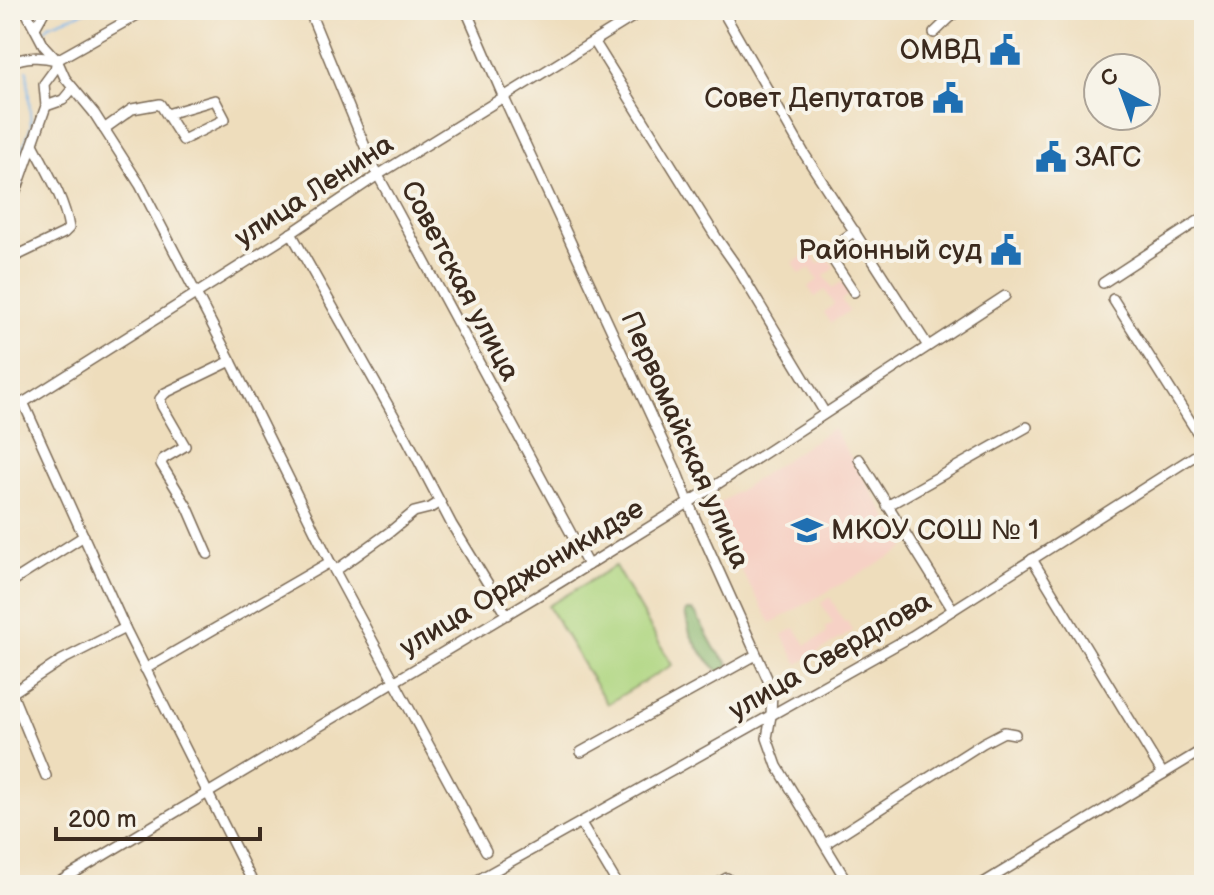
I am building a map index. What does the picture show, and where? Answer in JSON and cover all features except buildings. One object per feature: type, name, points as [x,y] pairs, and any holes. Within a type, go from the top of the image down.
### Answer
[{"type":"street","points":[[25,10],[44,46],[62,68],[65,78],[94,113],[140,185],[332,566],[486,851]]},
{"type":"street","points":[[35,28],[45,10]]},
{"type":"street","points":[[10,63],[39,56],[57,60],[146,10]]},
{"type":"street","name":"Советская улица","points":[[309,10],[378,175],[588,565]]},
{"type":"street","name":"Первомайская улица","points":[[466,10],[772,689],[767,738],[777,766],[849,885]]},
{"type":"street","name":"улица Ленина","points":[[10,411],[378,175],[644,10]]},
{"type":"street","points":[[722,10],[805,155],[928,346]]},
{"type":"street","points":[[934,33],[958,10]]},
{"type":"street","points":[[594,41],[825,413]]},
{"type":"street","points":[[10,203],[46,106],[44,84],[55,69],[57,60]]},
{"type":"street","points":[[46,106],[63,100],[73,88]]},
{"type":"street","points":[[104,129],[132,109],[160,104],[183,140],[225,119],[215,100],[167,114]]},
{"type":"street","points":[[10,259],[69,228],[67,213],[33,144]]},
{"type":"street","points":[[1103,283],[1204,217]]},
{"type":"street","points":[[854,292],[827,251],[855,231]]},
{"type":"street","points":[[291,233],[440,502],[507,615]]},
{"type":"street","name":"улица Орджоникидзе","points":[[54,885],[690,502],[1005,296]]},
{"type":"street","points":[[1113,299],[1204,443]]},
{"type":"street","points":[[208,554],[188,508],[161,464],[163,459],[185,446],[160,399],[165,393],[231,361]]},
{"type":"street","points":[[23,402],[125,628],[254,885]]},
{"type":"street","points":[[887,506],[1027,427]]},
{"type":"street","name":"улица Свердлова","points":[[469,885],[912,636],[1204,450]]},
{"type":"street","points":[[859,459],[953,610]]},
{"type":"street","points":[[145,669],[370,545],[414,512],[440,502]]},
{"type":"street","points":[[10,583],[84,536]]},
{"type":"street","points":[[1032,559],[1163,774]]},
{"type":"street","points":[[46,776],[11,691],[62,660],[125,628]]},
{"type":"street","points":[[581,752],[756,655]]},
{"type":"street","points":[[825,844],[983,743],[1004,732],[1015,734]]},
{"type":"street","points":[[980,885],[1204,749]]},
{"type":"street","points":[[581,823],[618,885]]},
{"type":"street","points":[[715,885],[727,878]]},
{"type":"shaded area","points":[[810,252],[818,264],[828,258],[835,268],[824,276],[833,288],[842,282],[850,294],[841,300],[849,311],[831,323],[824,312],[834,304],[825,290],[815,297],[808,287],[818,280],[810,268],[800,274],[793,263]]},
{"type":"shaded area","name":"МКОУ СОШ № 1","points":[[833,428],[906,548],[771,623],[708,511]]},
{"type":"shaded area","points":[[830,597],[844,622],[847,621],[853,631],[798,664],[782,635],[795,628],[806,645],[827,633],[825,628],[833,623],[821,603]]},
{"type":"green space","points":[[615,566],[672,665],[607,704],[548,606]]},
{"type":"green space","points":[[686,611],[696,614],[728,667],[720,672],[703,654],[690,633]]},
{"type":"waterway","points":[[45,30],[49,25],[89,10]]},
{"type":"waterway","points":[[10,185],[31,126],[27,70]]},
{"type":"place","name":"ОМВД","points":[[1005,50]]},
{"type":"place","name":"Совет Депутатов","points":[[948,98]]},
{"type":"place","name":"ЗАГС","points":[[1051,157]]},
{"type":"place","name":"Районный суд","points":[[1006,250]]},
{"type":"place","name":"МКОУ СОШ № 1","points":[[807,530]]}]
